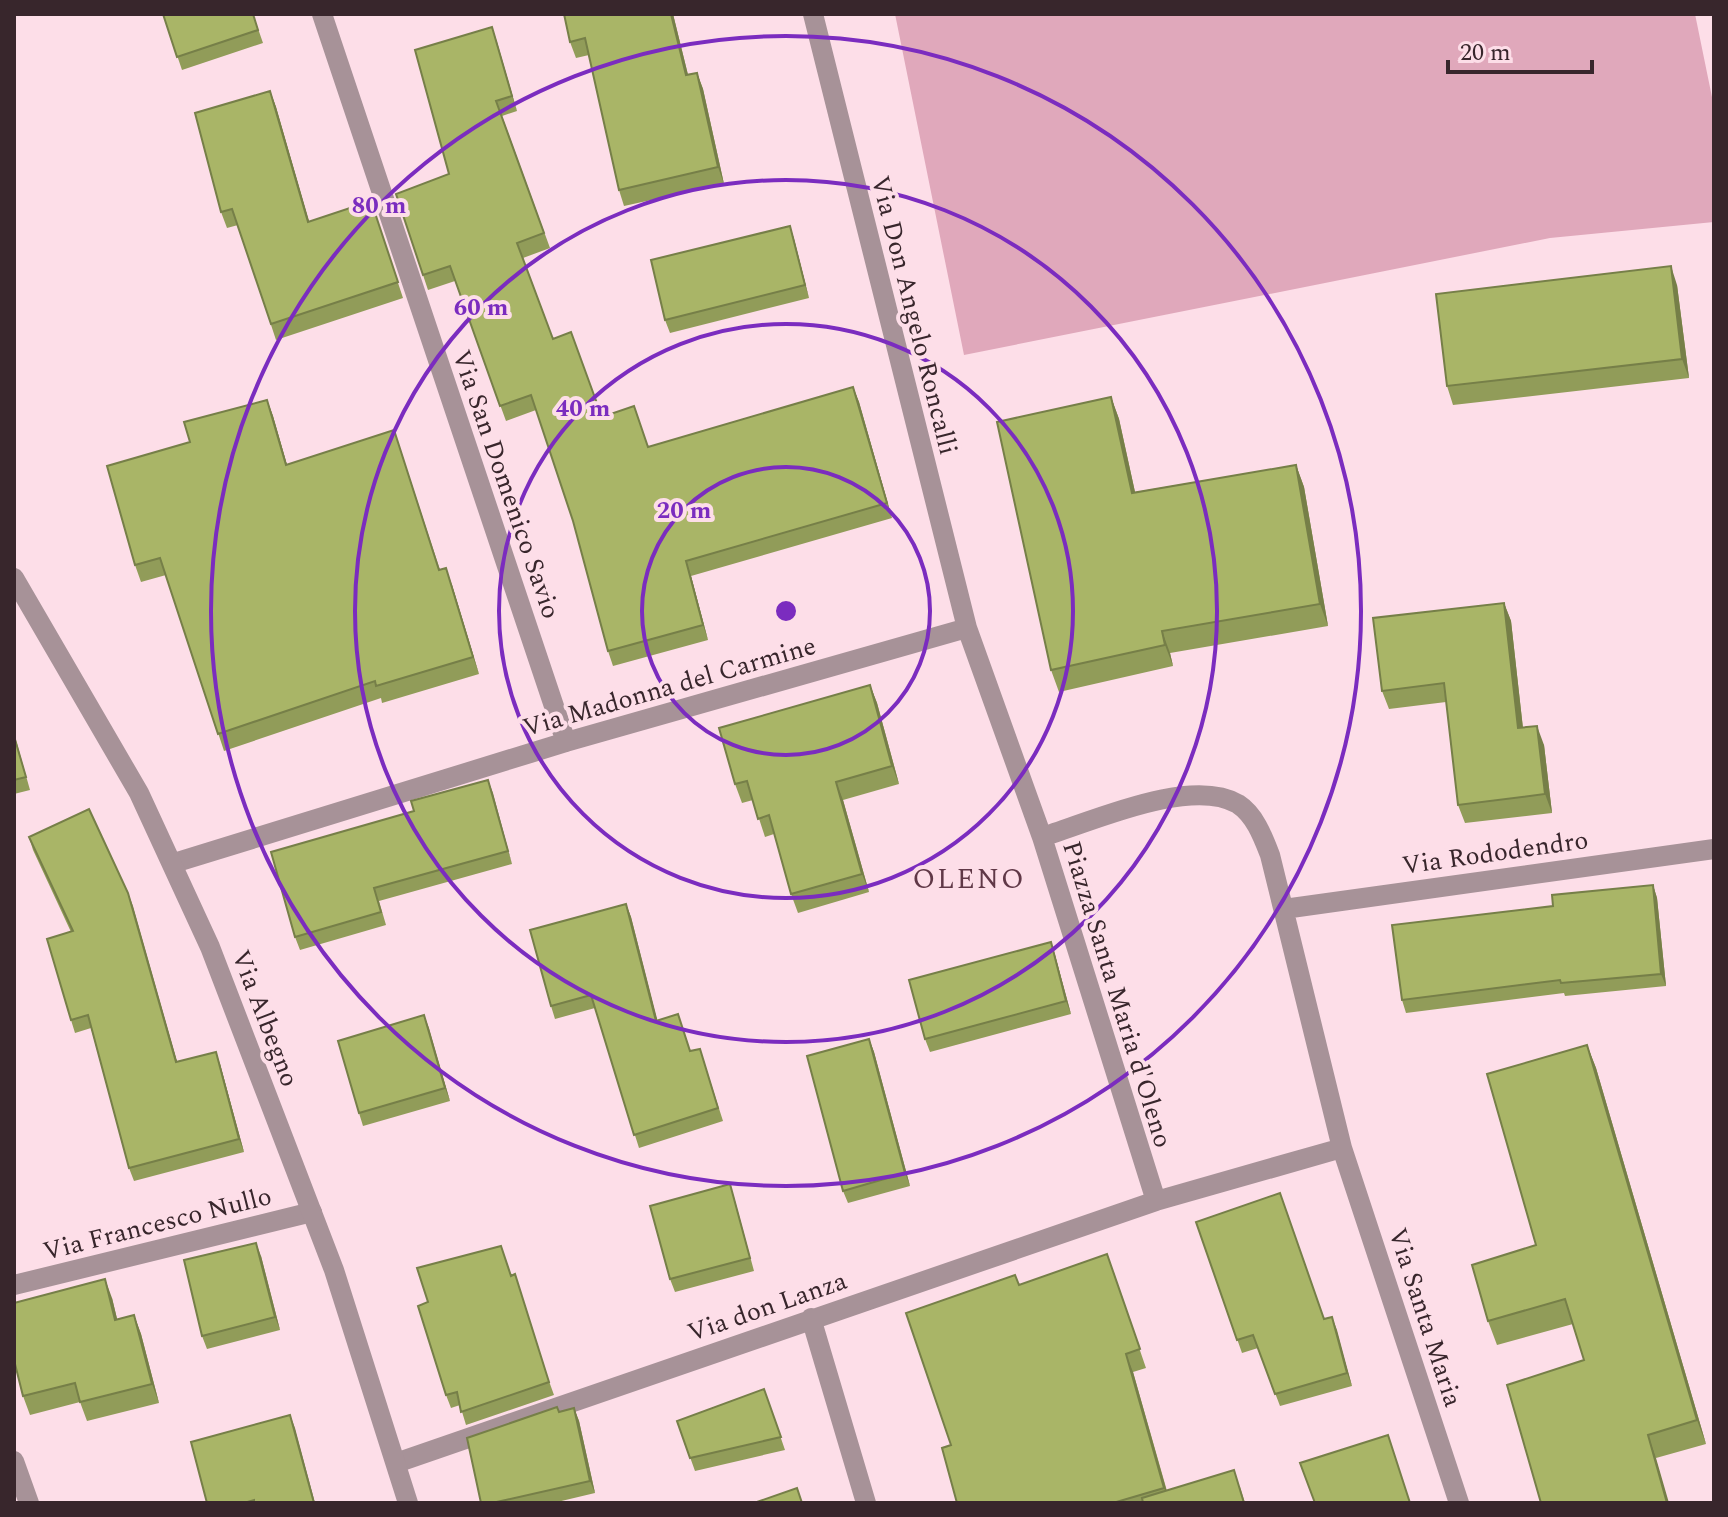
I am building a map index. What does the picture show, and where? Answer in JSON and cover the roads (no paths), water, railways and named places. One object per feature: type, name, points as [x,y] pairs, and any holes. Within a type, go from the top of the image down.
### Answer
[{"type":"street","name":"Via San Domenico Savio","points":[[322,14],[566,742]]},
{"type":"street","name":"Via Don Angelo Roncalli","points":[[813,14],[967,628]]},
{"type":"street","name":"Via Albegno","points":[[14,578],[139,793],[174,863],[215,958],[355,1329],[408,1503]]},
{"type":"street","name":"Via Madonna del Carmine","points":[[174,863],[566,742],[967,628]]},
{"type":"street","points":[[967,628],[1042,837]]},
{"type":"street","name":"Piazza Santa Maria d'Oleno","points":[[1156,1201],[1042,837],[1182,796],[1223,798],[1252,817],[1270,855],[1342,1148]]},
{"type":"street","name":"Via Rododendro","points":[[1284,909],[1714,849]]},
{"type":"street","points":[[1156,1201],[1342,1148]]},
{"type":"street","name":"Via Santa Maria","points":[[1342,1148],[1459,1503]]},
{"type":"street","name":"Via don Lanza","points":[[396,1463],[1156,1201]]},
{"type":"street","name":"Via Francesco Nullo","points":[[14,1285],[312,1212]]},
{"type":"street","points":[[811,1318],[866,1503]]},
{"type":"street","points":[[14,1461],[29,1503]]},
{"type":"district","name":"OLENO","points":[[969,878]]}]
